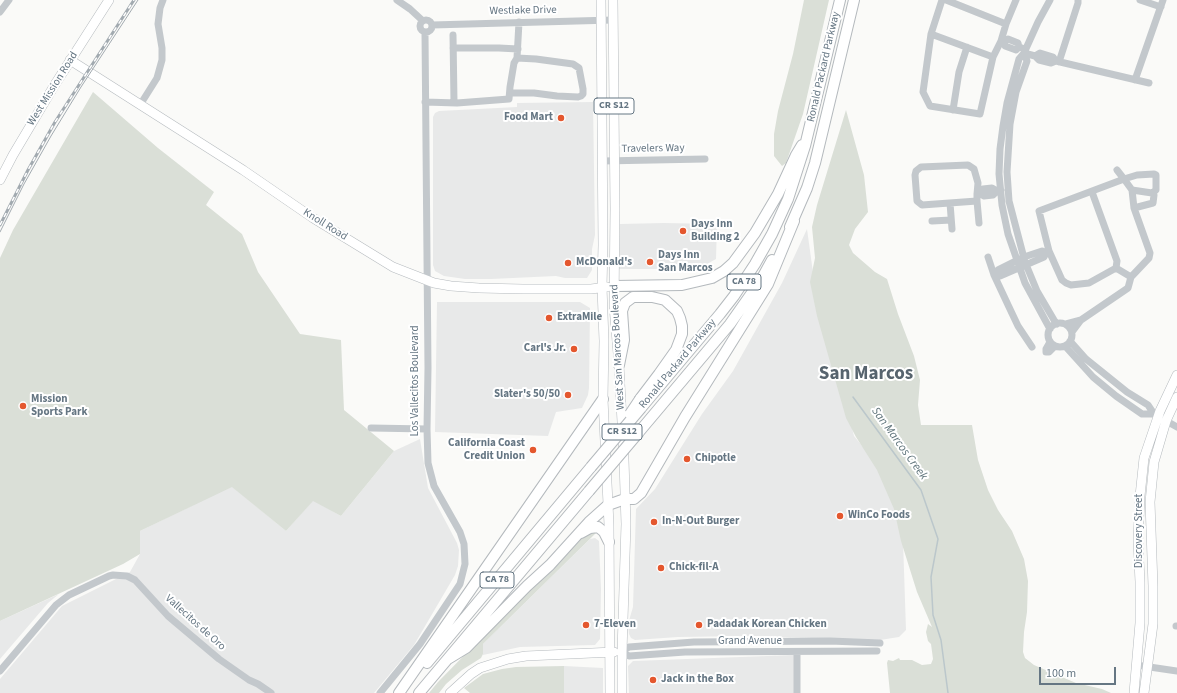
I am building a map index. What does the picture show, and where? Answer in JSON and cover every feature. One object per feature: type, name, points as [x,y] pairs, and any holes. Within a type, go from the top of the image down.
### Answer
[{"type":"highway","name":"Ronald Packard Parkway","points":[[402,693],[611,444],[640,403],[720,314],[755,264],[772,234],[796,178],[809,134],[840,0]]},
{"type":"highway","name":"Ronald Packard Parkway","points":[[420,693],[730,324],[761,280],[794,221],[807,188],[815,163],[854,0]]},
{"type":"highway","points":[[614,286],[682,284],[712,278],[724,271],[733,263],[756,233],[778,194],[796,155],[809,134]]},
{"type":"highway","points":[[448,659],[466,648],[527,586],[550,565],[576,536],[608,506],[625,499],[634,498],[642,493],[685,417],[768,284],[794,221]]},
{"type":"highway","points":[[619,365],[624,340],[622,311],[625,303],[633,297],[640,296],[665,300],[677,311],[682,326],[682,334],[676,350],[640,403]]},
{"type":"highway","points":[[399,693],[603,399]]},
{"type":"highway","points":[[576,536],[590,528],[598,528],[604,532],[609,542]]},
{"type":"main road","name":"West Mission Road","points":[[0,180],[13,154],[70,60],[109,0]]},
{"type":"main road","name":"West San Marcos Boulevard","points":[[601,0],[603,228],[602,287],[604,341],[603,399],[609,542],[610,693]]},
{"type":"main road","name":"West San Marcos Boulevard","points":[[613,0],[615,209],[614,306],[619,365],[626,524],[622,693]]},
{"type":"main road","name":"Knoll Road","points":[[70,60],[243,170],[320,222],[393,267],[427,281],[451,286],[479,288],[591,289],[614,286]]},
{"type":"main road","points":[[603,228],[608,239],[608,246],[614,251]]},
{"type":"main road","name":"Discovery Street","points":[[1134,693],[1140,623],[1138,540],[1140,496],[1144,458],[1156,415],[1177,375]]},
{"type":"main road","name":"Discovery Street","points":[[1144,693],[1153,624],[1150,502],[1154,462],[1166,421],[1177,397]]},
{"type":"main road","name":"Grand Avenue","points":[[450,693],[480,668],[508,659],[526,656],[622,652]]},
{"type":"street","points":[[0,12],[9,0]]},
{"type":"street","points":[[140,105],[157,78],[162,60],[162,48],[158,24],[160,8],[163,0]]},
{"type":"street","points":[[397,0],[423,21],[429,21],[432,25],[431,31],[425,33],[422,31],[420,24],[423,21]]},
{"type":"street","points":[[942,0],[931,34],[923,92],[930,106],[980,114],[993,57],[1002,41],[1006,24],[1016,0]]},
{"type":"street","points":[[946,0],[1006,24]]},
{"type":"street","points":[[1050,0],[1019,59],[1007,103],[1000,149],[999,174],[1002,190],[1002,205],[1008,234],[1022,263],[1057,324]]},
{"type":"street","points":[[1057,62],[1078,0]]},
{"type":"street","points":[[1135,80],[1162,3],[1140,0]]},
{"type":"street","name":"Westlake Drive","points":[[432,25],[613,20]]},
{"type":"street","points":[[425,102],[509,99],[514,63],[517,58],[519,22]]},
{"type":"street","name":"Los Vallecitos Boulevard","points":[[380,693],[420,644],[460,584],[465,564],[464,544],[460,532],[434,486],[428,463],[425,33]]},
{"type":"street","points":[[931,34],[993,57]]},
{"type":"street","points":[[453,35],[454,102]]},
{"type":"street","points":[[1002,41],[1008,39],[1018,43],[1023,50],[1035,56],[1040,53],[1053,57],[1057,62],[1149,83]]},
{"type":"street","points":[[953,110],[958,72],[967,47]]},
{"type":"street","points":[[453,48],[499,48],[518,50]]},
{"type":"street","points":[[510,93],[534,93],[578,97],[583,94],[584,89],[579,68],[573,64],[517,58]]},
{"type":"street","name":"Travelers Way","points":[[602,161],[705,159]]},
{"type":"street","points":[[977,202],[919,204],[917,201],[915,179],[916,171],[921,168],[968,165],[974,169],[978,183],[977,202],[979,223]]},
{"type":"street","points":[[1081,320],[1066,324],[1057,324],[1050,329],[1048,335],[1053,344],[1062,347],[1068,344],[1072,332],[1081,320],[1128,288],[1131,277],[1149,258],[1150,253],[1134,208],[1132,190],[1117,170]]},
{"type":"street","points":[[1116,268],[1088,283],[1071,285],[1066,283],[1062,280],[1047,252],[1039,211],[1137,175],[1156,175],[1156,190],[1152,193]]},
{"type":"street","points":[[978,193],[984,196],[993,195],[1002,190]]},
{"type":"street","points":[[1132,190],[1152,193]]},
{"type":"street","points":[[1092,192],[1117,261],[1116,268]]},
{"type":"street","points":[[1134,208],[1153,203],[1154,195],[1152,193]]},
{"type":"street","points":[[950,203],[952,229]]},
{"type":"street","points":[[932,221],[952,220]]},
{"type":"street","points":[[995,274],[998,270],[1044,258],[1047,252]]},
{"type":"street","points":[[988,257],[1009,308],[1018,326],[1032,347]]},
{"type":"street","points":[[1022,263],[1025,283],[1050,329]]},
{"type":"street","points":[[1116,268],[1131,277]]},
{"type":"street","points":[[1066,324],[1072,332]]},
{"type":"street","points":[[1044,354],[1046,349],[1053,344]]},
{"type":"street","points":[[1068,344],[1127,392],[1148,404],[1156,415],[1177,427]]},
{"type":"street","points":[[371,428],[427,428]]},
{"type":"street","name":"Vallecitos de Oro","points":[[0,671],[56,605],[69,595],[114,575],[127,576],[135,580],[168,616],[218,659],[271,693]]},
{"type":"street","name":"Grand Avenue","points":[[877,651],[685,652],[629,656],[622,652],[629,647],[694,642],[798,641],[880,643]]},
{"type":"street","points":[[797,652],[797,693]]},
{"type":"street","points":[[1136,665],[1177,671]]},
{"type":"shaded area","points":[[804,0],[829,0],[803,114],[786,163],[782,166],[774,156],[774,134]]},
{"type":"shaded area","points":[[93,92],[158,148],[214,192],[206,205],[242,234],[258,272],[300,334],[341,340],[344,410],[394,451],[341,516],[313,501],[286,531],[232,487],[140,531],[140,554],[123,564],[0,621],[0,258],[13,230]]},
{"type":"shaded area","points":[[593,102],[595,235],[592,249],[592,270],[587,278],[565,278],[556,276],[465,279],[444,276],[435,271],[433,265],[433,117],[435,113],[439,111],[517,107],[517,103]]},
{"type":"shaded area","points":[[846,110],[864,175],[868,212],[855,229],[849,245],[853,253],[875,272],[887,279],[898,314],[914,356],[920,380],[918,405],[921,425],[972,425],[978,460],[988,490],[998,510],[1012,531],[1024,559],[1028,581],[1023,652],[1025,658],[1034,665],[1076,683],[1102,689],[1111,693],[890,693],[888,660],[893,661],[899,658],[900,660],[912,660],[922,665],[931,664],[933,659],[931,644],[928,641],[926,632],[928,624],[932,627],[917,592],[901,541],[894,509],[877,470],[846,418],[817,316],[810,282],[815,258],[812,227],[817,205]]},
{"type":"shaded area","points":[[620,224],[717,224],[716,259],[698,269],[619,269]]},
{"type":"shaded area","points":[[807,229],[815,287],[854,436],[872,458],[902,511],[906,630],[899,637],[880,640],[745,636],[678,637],[635,640],[631,638],[629,634],[628,624],[633,607],[636,509],[655,489],[702,414],[733,371],[782,283]]},
{"type":"shaded area","points":[[437,302],[580,302],[590,308],[589,388],[588,395],[582,408],[556,412],[548,436],[435,432]]},
{"type":"shaded area","points":[[420,439],[428,488],[457,543],[459,550],[458,566],[455,575],[414,645],[374,693],[0,693],[0,679],[62,606],[130,572],[140,554],[140,531],[232,486],[286,531],[313,500],[341,516],[394,451]]},
{"type":"shaded area","points":[[590,531],[597,532],[483,644],[483,654],[481,658],[462,670],[446,684],[439,693],[429,693],[495,624],[582,537]]},
{"type":"shaded area","points":[[595,538],[599,541],[601,589],[600,639],[595,645],[520,647],[483,655],[483,644],[590,539]]},
{"type":"shaded area","points":[[59,594],[48,603],[0,659],[0,621]]},
{"type":"shaded area","points":[[794,655],[794,693],[629,693],[628,666],[633,661]]},
{"type":"shaded area","points":[[564,666],[603,668],[603,693],[564,693]]},
{"type":"shaded area","points":[[564,666],[564,693],[470,693],[464,688],[483,674],[502,669],[516,667]]},
{"type":"waterway","name":"San Marcos Creek","points":[[853,397],[921,490],[938,539],[931,577],[933,615],[941,640],[948,693]]},
{"type":"tram line","points":[[0,232],[24,184],[51,136],[138,0]]},
{"type":"railway","points":[[0,225],[28,170],[55,122],[134,0]]},
{"type":"place","name":"Food Mart","points":[[561,118]]},
{"type":"place","name":"Days Inn Building 2","points":[[683,231]]},
{"type":"place","name":"Days Inn San Marcos","points":[[650,262]]},
{"type":"place","name":"McDonald's","points":[[568,263]]},
{"type":"place","name":"ExtraMile","points":[[549,318]]},
{"type":"place","name":"Carl's Jr.","points":[[574,349]]},
{"type":"place","name":"Slater's 50/50","points":[[568,395]]},
{"type":"place","name":"Mission Sports Park","points":[[23,406]]},
{"type":"place","name":"California Coast Credit Union","points":[[533,450]]},
{"type":"place","name":"Chipotle","points":[[687,459]]},
{"type":"place","name":"WinCo Foods","points":[[840,516]]},
{"type":"place","name":"In-N-Out Burger","points":[[654,522]]},
{"type":"place","name":"Chick-fil-A","points":[[661,568]]},
{"type":"place","name":"7-Eleven","points":[[586,625]]},
{"type":"place","name":"Padadak Korean Chicken","points":[[699,625]]},
{"type":"place","name":"Jack in the Box","points":[[653,680]]},
{"type":"district","name":"San Marcos","points":[[866,375]]}]
